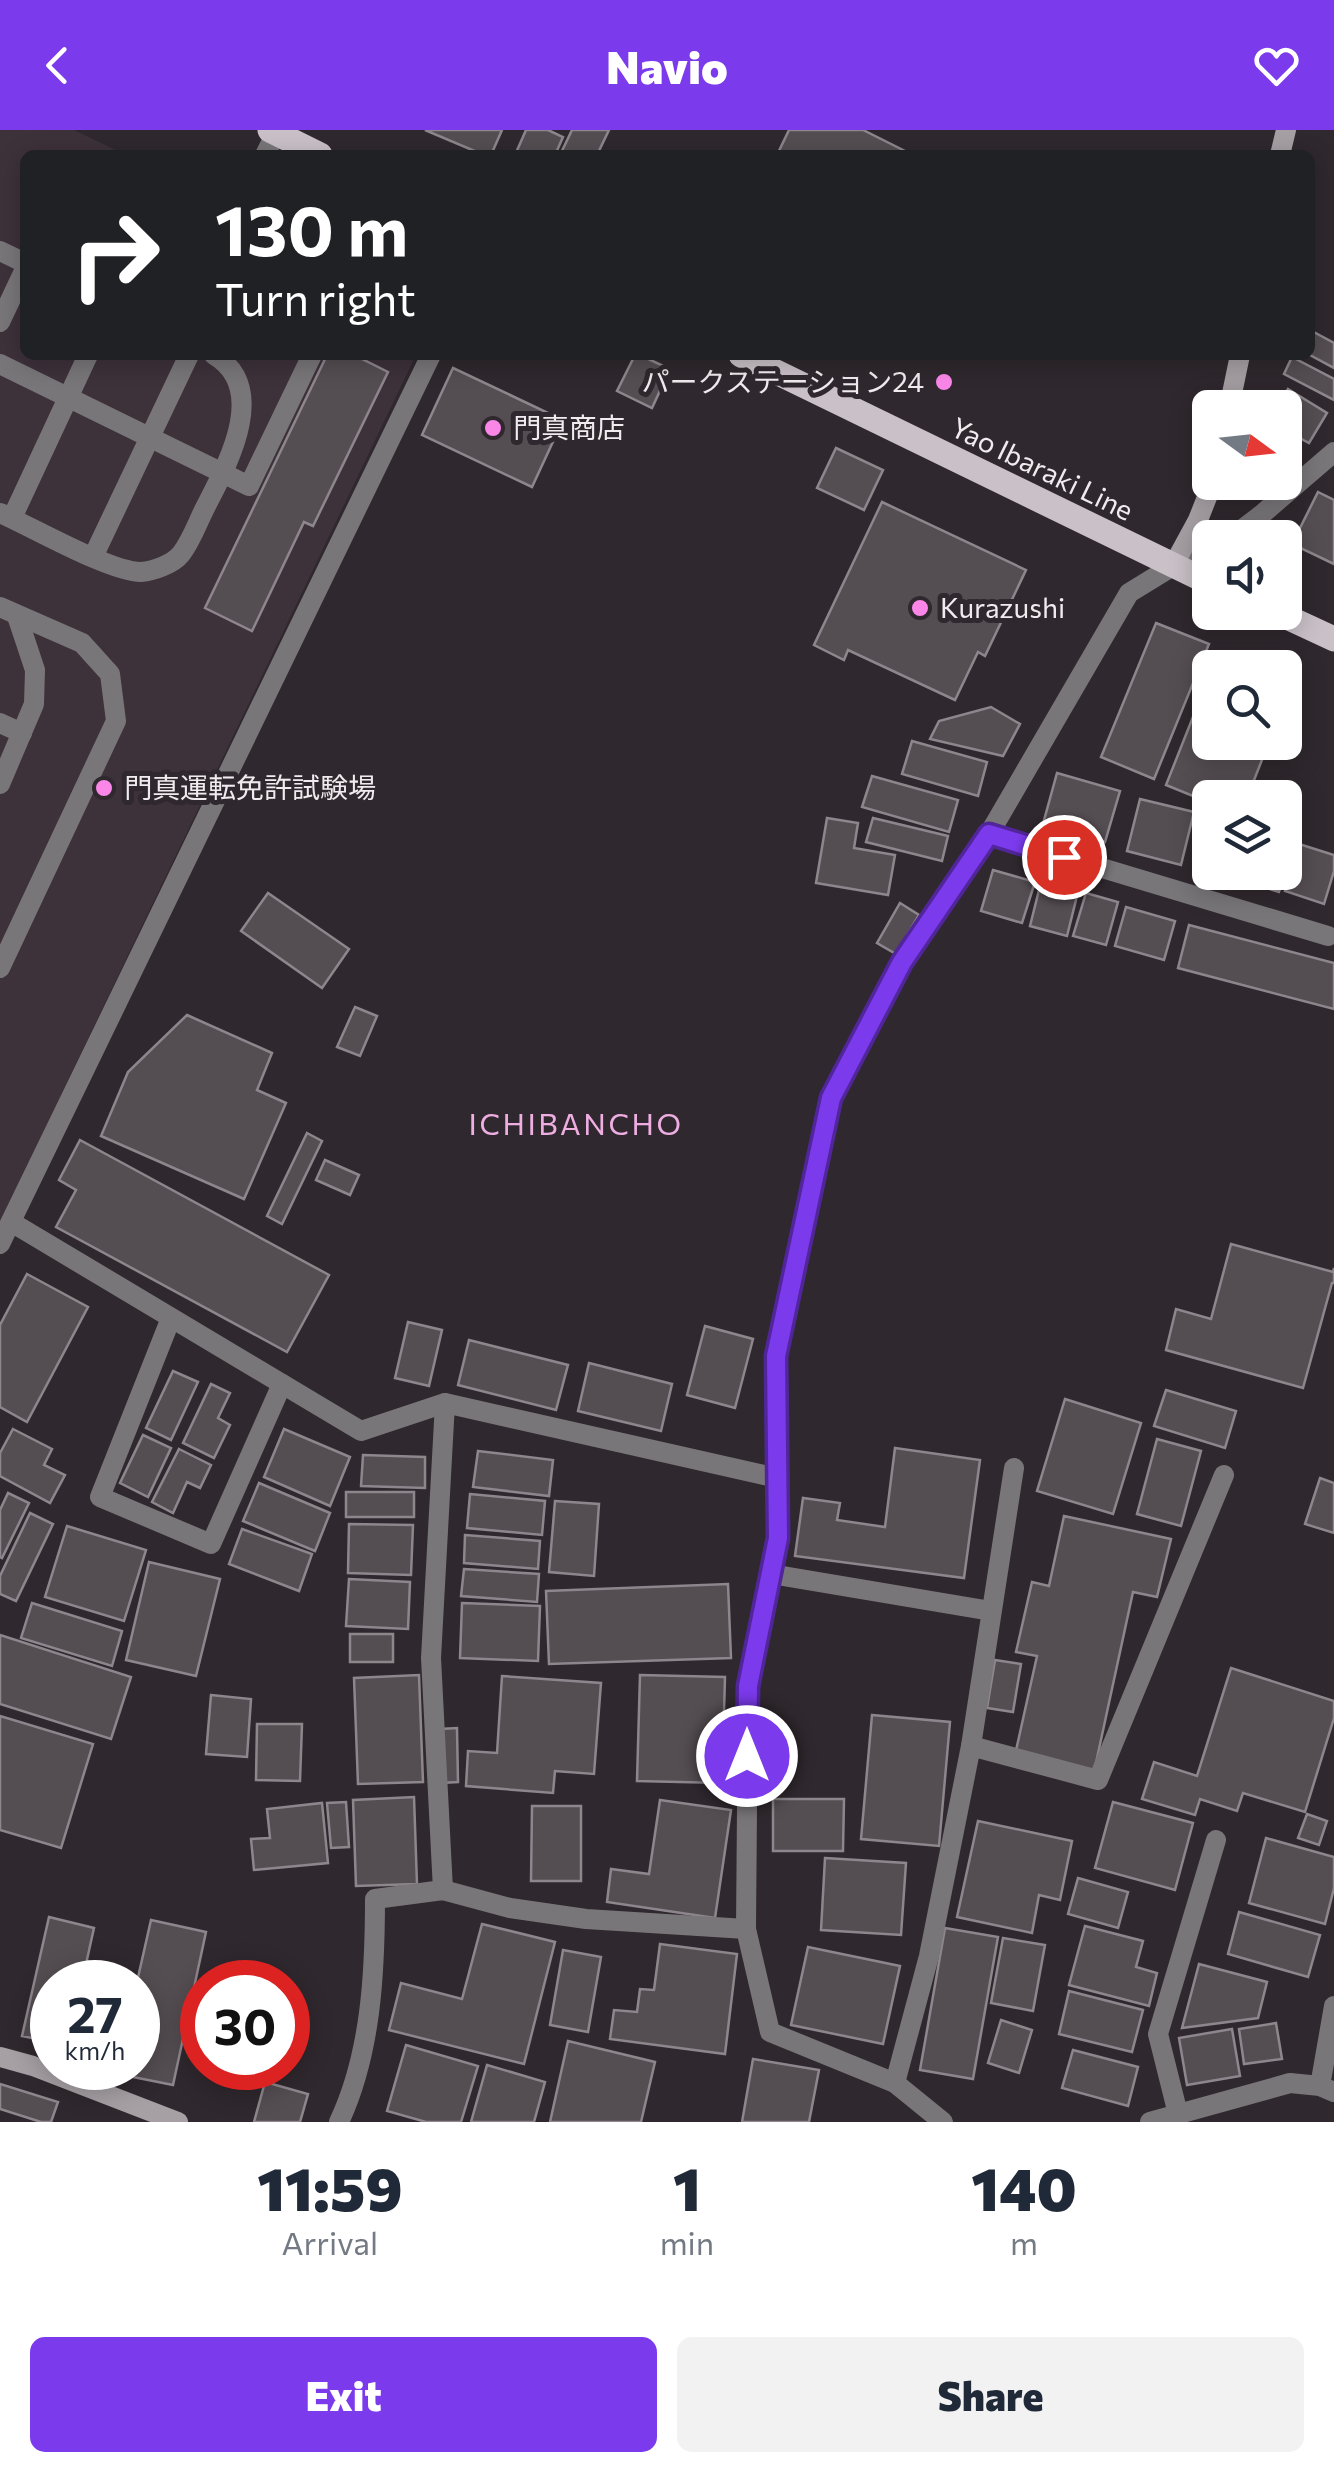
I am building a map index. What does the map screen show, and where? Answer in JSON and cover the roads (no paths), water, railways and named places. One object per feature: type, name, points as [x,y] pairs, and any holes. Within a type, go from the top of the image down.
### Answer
[{"type":"main road","points":[[270,139],[304,150]]},
{"type":"main road","name":"Yao Ibaraki Line","points":[[751,360],[1192,574]]},
{"type":"main road","points":[[1302,624],[1334,639]]},
{"type":"street","points":[[0,322],[20,277]]},
{"type":"street","points":[[86,360],[6,516],[116,568],[139,572],[160,568],[180,556],[223,473],[240,430],[242,403],[238,383],[223,360]]},
{"type":"street","points":[[94,557],[187,360]]},
{"type":"street","points":[[0,364],[249,486],[310,360]]},
{"type":"street","points":[[0,1244],[430,360]]},
{"type":"street","points":[[1233,390],[1239,360]]},
{"type":"street","points":[[1254,520],[1334,452]]},
{"type":"street","points":[[1172,566],[1206,500]]},
{"type":"street","points":[[944,2122],[895,2084],[770,2032],[746,1929],[748,1686],[778,1538],[776,1356],[831,1098],[902,962],[989,834],[1130,593],[1192,557]]},
{"type":"street","points":[[0,784],[34,704],[35,670],[8,612]]},
{"type":"street","points":[[0,968],[116,722],[110,674],[82,643],[8,612]]},
{"type":"street","points":[[0,723],[22,733]]},
{"type":"street","points":[[989,834],[1328,936]]},
{"type":"street","points":[[11,1222],[361,1431],[445,1403],[777,1478]]},
{"type":"street","points":[[172,1318],[100,1497],[211,1544],[282,1384]]},
{"type":"street","points":[[442,1890],[431,1658],[445,1403]]},
{"type":"street","points":[[895,2084],[929,1956],[971,1746],[1014,1468]]},
{"type":"street","points":[[971,1746],[1098,1780],[1224,1474]]},
{"type":"street","points":[[771,1574],[992,1611]]},
{"type":"street","points":[[1178,2114],[1158,2034],[1216,1840]]},
{"type":"street","points":[[339,2122],[363,2048],[375,1958],[375,1899],[442,1890],[510,1908],[586,1919],[746,1929]]},
{"type":"street","points":[[1150,2122],[1290,2083],[1327,2089],[1334,2006]]},
{"type":"street","points":[[0,2057],[34,2066],[178,2122]]},
{"type":"place","name":"パークステーション24","points":[[944,382]]},
{"type":"place","name":"門真商店","points":[[493,428]]},
{"type":"place","name":"Kurazushi","points":[[920,608]]},
{"type":"place","name":"門真運転免許試験場","points":[[104,788]]},
{"type":"district","name":"ICHIBANCHO","points":[[576,1125]]}]
